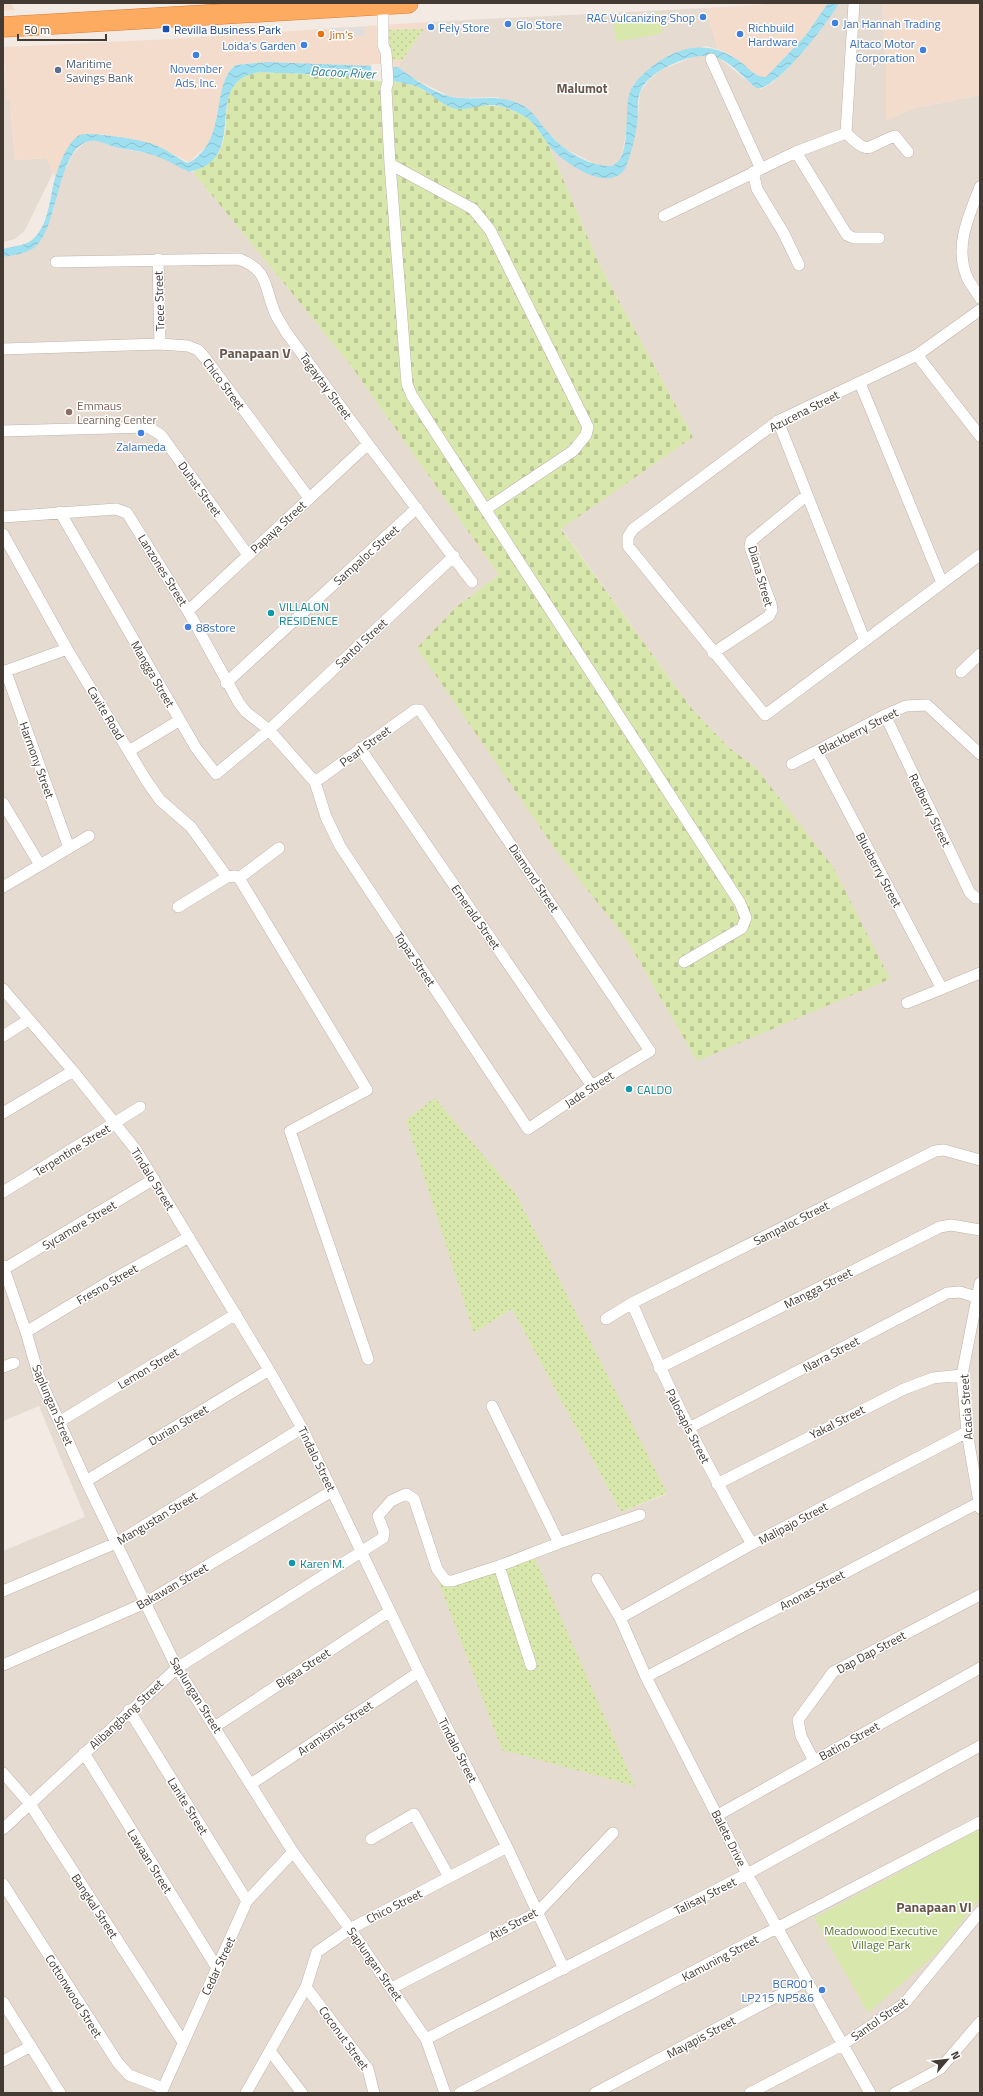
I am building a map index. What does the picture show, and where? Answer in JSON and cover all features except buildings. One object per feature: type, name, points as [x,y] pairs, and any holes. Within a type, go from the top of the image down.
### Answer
[{"type":"highway","points":[[3,28],[408,3]]},
{"type":"street","points":[[846,133],[854,3]]},
{"type":"street","points":[[383,5],[383,45],[386,52],[383,62],[407,384],[412,396],[486,509],[528,577],[740,903],[746,918],[742,928],[684,962]]},
{"type":"street","points":[[711,59],[757,171],[757,189],[783,232],[799,265]]},
{"type":"street","points":[[664,216],[796,152],[846,133]]},
{"type":"street","points":[[846,133],[862,147],[867,148],[895,136],[908,152]]},
{"type":"street","points":[[796,152],[847,235],[854,238],[879,238]]},
{"type":"street","points":[[390,164],[467,205],[479,214],[490,230],[588,427],[586,435],[572,452],[486,509]]},
{"type":"street","points":[[980,187],[963,230],[962,255],[967,277],[980,298]]},
{"type":"street","name":"Tagaytay Street","points":[[56,262],[158,259],[239,259],[252,264],[263,275],[275,313],[286,332],[472,582]]},
{"type":"street","name":"Trece Street","points":[[158,259],[160,344]]},
{"type":"street","name":"Azucena Street","points":[[713,653],[628,546],[628,537],[633,529],[778,422],[917,355],[980,310]]},
{"type":"street","name":"Chico Street","points":[[3,349],[160,344],[188,346],[198,350],[309,498]]},
{"type":"street","points":[[917,355],[980,436]]},
{"type":"street","points":[[860,383],[942,583]]},
{"type":"street","points":[[778,422],[865,641]]},
{"type":"street","name":"Duhat Street","points":[[3,431],[148,427],[161,435],[248,555]]},
{"type":"street","name":"Papaya Street","points":[[188,611],[368,444]]},
{"type":"street","name":"Diana Street","points":[[713,653],[769,616],[772,610],[771,604],[750,547],[751,541],[806,495]]},
{"type":"street","name":"Sampaloc Street","points":[[226,683],[417,508]]},
{"type":"street","name":"Lanzones Street","points":[[3,517],[116,509],[127,513],[188,611],[226,683],[246,712],[269,730],[315,782]]},
{"type":"street","name":"Mangga Street","points":[[60,512],[196,748],[216,774],[269,730]]},
{"type":"street","name":"Cavite Road","points":[[3,534],[67,649],[146,780],[160,800],[191,827],[228,877]]},
{"type":"street","points":[[713,653],[765,715],[980,555]]},
{"type":"street","name":"Santol Street","points":[[269,730],[454,556]]},
{"type":"street","points":[[4,672],[67,649]]},
{"type":"street","points":[[961,672],[980,654]]},
{"type":"street","name":"Harmony Street","points":[[4,672],[69,848]]},
{"type":"street","name":"Blackberry Street","points":[[792,764],[885,715],[906,706],[927,705],[980,754]]},
{"type":"street","name":"Pearl Street","points":[[315,782],[360,748],[415,710]]},
{"type":"street","name":"Diamond Street","points":[[415,710],[420,710],[425,715],[650,1052]]},
{"type":"street","name":"Redberry Street","points":[[885,715],[970,893],[976,898],[980,898]]},
{"type":"street","points":[[129,751],[180,720]]},
{"type":"street","name":"Emerald Street","points":[[360,748],[592,1086]]},
{"type":"street","name":"Blueberry Street","points":[[817,752],[942,989]]},
{"type":"street","name":"Topaz Street","points":[[315,782],[326,817],[340,846],[528,1128]]},
{"type":"street","points":[[3,803],[40,865]]},
{"type":"street","points":[[3,887],[89,836]]},
{"type":"street","points":[[239,878],[279,848]]},
{"type":"street","points":[[178,907],[228,877],[235,876],[239,878],[367,1090],[290,1131],[368,1359]]},
{"type":"street","points":[[907,1003],[980,973]]},
{"type":"street","name":"Tindalo Street","points":[[3,989],[116,1123],[136,1150],[269,1370],[302,1428],[362,1550],[419,1672],[507,1847],[564,1969]]},
{"type":"street","points":[[3,1036],[28,1020]]},
{"type":"street","name":"Jade Street","points":[[528,1128],[592,1086],[650,1052]]},
{"type":"street","points":[[3,1113],[73,1071]]},
{"type":"street","name":"Terpentine Street","points":[[3,1192],[116,1123],[140,1106]]},
{"type":"street","name":"Sampaloc Street","points":[[606,1319],[632,1303],[936,1151],[944,1150],[980,1160]]},
{"type":"street","name":"Sycamore Street","points":[[4,1268],[154,1180]]},
{"type":"street","name":"Mangga Street","points":[[659,1368],[940,1227],[951,1225],[980,1230]]},
{"type":"street","name":"Fresno Street","points":[[26,1332],[112,1280],[189,1237]]},
{"type":"street","name":"Saplungan Street","points":[[4,1268],[26,1332],[38,1377],[177,1668],[216,1726],[293,1852],[350,1929],[426,2038],[445,2093]]},
{"type":"street","name":"Acacia Street","points":[[979,1506],[967,1432],[962,1375],[976,1297],[980,1283]]},
{"type":"street","name":"Narra Street","points":[[688,1428],[947,1293],[960,1292],[976,1297]]},
{"type":"street","name":"Palosapis Street","points":[[632,1303],[659,1368],[688,1428],[717,1484],[752,1544]]},
{"type":"street","name":"Lemon Street","points":[[59,1422],[236,1314]]},
{"type":"street","points":[[3,1367],[14,1362]]},
{"type":"street","name":"Durian Street","points":[[86,1480],[269,1370]]},
{"type":"street","name":"Yakal Street","points":[[717,1484],[904,1389],[933,1378],[962,1375]]},
{"type":"street","points":[[492,1406],[559,1543]]},
{"type":"street","name":"Mangustan Street","points":[[3,1591],[116,1543],[302,1428]]},
{"type":"street","name":"Malipajo Street","points":[[620,1618],[752,1544],[967,1432]]},
{"type":"street","name":"Bakawan Street","points":[[3,1665],[145,1603],[332,1491]]},
{"type":"street","name":"Alibangbang Street","points":[[3,1829],[129,1710],[177,1668],[383,1538],[384,1532],[378,1516],[391,1501],[406,1494],[414,1499],[437,1569],[446,1581],[452,1581],[499,1566]]},
{"type":"street","name":"Anonas Street","points":[[646,1677],[979,1506]]},
{"type":"street","points":[[531,1665],[499,1566],[559,1543],[640,1515]]},
{"type":"street","name":"Balete Drive","points":[[597,1579],[620,1618],[646,1677],[747,1874],[870,2093]]},
{"type":"street","name":"Dap Dap Street","points":[[814,1761],[801,1736],[798,1720],[833,1672],[980,1595]]},
{"type":"street","name":"Bigaa Street","points":[[216,1726],[390,1611]]},
{"type":"street","name":"Batino Street","points":[[718,1815],[980,1668]]},
{"type":"street","name":"Aramismis Street","points":[[251,1784],[419,1672]]},
{"type":"street","name":"Lanite Street","points":[[129,1710],[247,1901]]},
{"type":"street","name":"Talisay Street","points":[[426,2038],[564,1969],[747,1874],[980,1746]]},
{"type":"street","name":"Lawaan Street","points":[[84,1753],[217,1968]]},
{"type":"street","name":"Bangkal Street","points":[[3,1773],[30,1804],[183,2042]]},
{"type":"street","points":[[371,1839],[414,1814],[449,1877]]},
{"type":"street","name":"Kamuning Street","points":[[460,2093],[980,1822]]},
{"type":"street","name":"Atis Street","points":[[392,1988],[537,1913],[613,1833]]},
{"type":"street","name":"Chico Street","points":[[246,2093],[306,1987],[317,1952],[350,1929],[507,1847]]},
{"type":"street","name":"Cedar Street","points":[[162,2090],[247,1901],[293,1852]]},
{"type":"street","name":"Cottonwood Street","points":[[3,1884],[118,2063],[129,2074],[162,2090]]},
{"type":"street","name":"Santol Street","points":[[750,2093],[842,2045],[904,2004],[980,1912]]},
{"type":"street","name":"Mayapis Street","points":[[595,2093],[806,1981]]},
{"type":"street","name":"Coconut Street","points":[[306,1987],[368,2069],[374,2093]]},
{"type":"street","points":[[3,2002],[60,2093]]},
{"type":"street","points":[[896,2093],[940,2069],[980,2022]]},
{"type":"street","points":[[3,2061],[30,2046]]},
{"type":"street","points":[[270,2051],[302,2093]]},
{"type":"shaded area","points":[[3,3],[11,3],[15,10],[3,11]]},
{"type":"shaded area","points":[[782,3],[828,3],[806,35],[766,77],[759,77],[729,54],[718,49],[706,8]]},
{"type":"shaded area","points":[[839,3],[882,3],[886,60],[886,120],[915,108],[980,95],[980,2093],[3,2093],[3,1551],[85,1517],[39,1406],[3,1421],[3,257],[30,250],[53,212],[58,187],[73,154],[84,143],[99,141],[113,147],[155,155],[174,163],[188,172],[193,172],[349,363],[499,575],[456,607],[627,940],[697,1061],[766,782],[756,768],[727,746],[692,709],[561,528],[693,437],[600,266],[548,144],[554,151],[595,177],[626,167],[637,125],[640,92],[649,80],[661,70],[693,57],[709,55],[719,58],[756,88],[761,89],[772,83],[786,70],[808,45]],"holes":[[[435,1098],[516,1194],[667,1494],[621,1512],[512,1309],[474,1333]]]},
{"type":"shaded area","points":[[882,3],[980,3],[980,95],[915,108],[886,120],[886,60]]},
{"type":"shaded area","points":[[706,8],[718,49],[705,46],[665,58],[643,74],[633,85],[628,105],[628,121],[623,150],[619,161],[612,166],[597,165],[564,148],[548,133],[531,112],[497,97],[460,98],[449,96],[413,78],[398,67],[428,22]]},
{"type":"shaded area","points":[[428,22],[398,67],[267,62],[236,65],[232,68],[227,77],[219,103],[214,134],[209,144],[189,162],[155,145],[101,134],[68,147],[55,178],[46,158],[15,160],[10,101],[7,101],[3,47],[172,39]]},
{"type":"shaded area","points":[[365,27],[365,36],[331,37],[331,28]]},
{"type":"shaded area","points":[[3,56],[7,101],[10,101],[15,160],[46,158],[53,173],[25,230],[15,239],[3,242]]},
{"type":"green space","points":[[659,12],[663,33],[617,42],[612,21]]},
{"type":"green space","points":[[424,29],[402,60],[390,59],[387,30]]},
{"type":"green space","points":[[261,72],[370,77],[414,85],[457,109],[483,105],[503,107],[529,118],[548,144],[600,266],[693,437],[561,529],[692,709],[727,746],[756,768],[833,867],[890,979],[697,1061],[627,940],[555,849],[417,648],[456,607],[499,575],[349,363],[193,172],[210,162],[218,154],[226,129],[230,92],[235,83],[245,76]]},
{"type":"green space","points":[[435,1098],[516,1194],[667,1493],[621,1512],[512,1309],[474,1333],[406,1120]]},
{"type":"green space","points":[[532,1552],[635,1786],[502,1750],[439,1583]]},
{"type":"green space","name":"Meadowood Executive Village Park","points":[[980,1829],[980,1898],[938,1952],[868,2013],[814,1918]]},
{"type":"water","name":"Bacoor River","points":[[828,3],[839,3],[814,39],[801,54],[776,79],[765,86],[756,88],[723,60],[709,56],[698,56],[674,63],[653,76],[640,92],[638,100],[638,121],[633,146],[626,167],[619,175],[611,178],[601,178],[590,175],[569,164],[554,151],[532,122],[522,115],[507,108],[486,105],[466,109],[457,109],[445,105],[418,87],[375,78],[261,72],[242,78],[232,89],[227,104],[223,137],[219,152],[208,164],[189,172],[165,159],[146,153],[114,147],[100,142],[91,141],[80,146],[71,156],[43,237],[35,247],[28,251],[3,257],[3,249],[28,243],[39,233],[50,204],[54,182],[61,163],[71,143],[80,135],[105,135],[140,141],[159,147],[187,163],[195,159],[207,145],[213,133],[224,83],[229,73],[236,65],[267,62],[398,67],[419,82],[435,91],[451,97],[499,98],[522,105],[533,113],[553,138],[567,150],[585,160],[603,166],[612,166],[619,161],[623,153],[630,92],[637,80],[654,65],[676,52],[688,49],[710,48],[721,51],[732,57],[756,75],[766,77],[806,35]]},
{"type":"pier","points":[[371,64],[389,64],[393,83],[372,80]]},
{"type":"place","name":"RAC Vulcanizing Shop","points":[[703,17]]},
{"type":"place","name":"Jan Hannah Trading","points":[[835,23]]},
{"type":"place","name":"Glo Store","points":[[508,24]]},
{"type":"place","name":"Fely Store","points":[[431,27]]},
{"type":"place","name":"Revilla Business Park","points":[[166,29]]},
{"type":"place","name":"Jim's","points":[[321,34]]},
{"type":"place","name":"Richbuild Hardware","points":[[740,34]]},
{"type":"place","name":"Loida's Garden","points":[[304,45]]},
{"type":"place","name":"Altaco Motor Corporation","points":[[923,50]]},
{"type":"place","name":"November Ads, Inc.","points":[[196,55]]},
{"type":"place","name":"Maritime Savings Bank","points":[[58,70]]},
{"type":"place","name":"Emmaus Learning Center","points":[[69,412]]},
{"type":"place","name":"Zalameda","points":[[141,433]]},
{"type":"place","name":"VILLALON RESIDENCE","points":[[271,613]]},
{"type":"place","name":"88store","points":[[188,627]]},
{"type":"place","name":"CALDO","points":[[629,1089]]},
{"type":"place","name":"Karen M.","points":[[292,1563]]},
{"type":"place","name":"BCR001 LP215 NP5&6","points":[[822,1990]]},
{"type":"district","name":"Malumot","points":[[582,88]]},
{"type":"district","name":"Panapaan V","points":[[255,352]]},
{"type":"district","name":"Panapaan VI","points":[[934,1906]]}]
